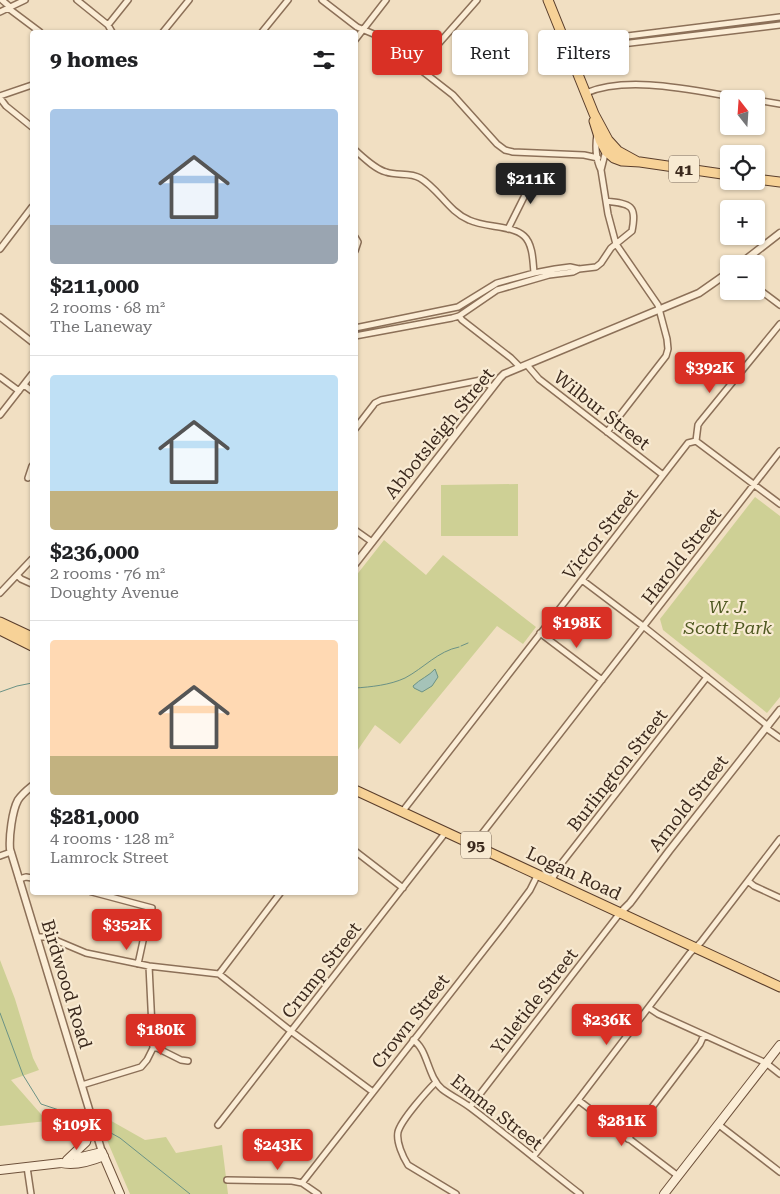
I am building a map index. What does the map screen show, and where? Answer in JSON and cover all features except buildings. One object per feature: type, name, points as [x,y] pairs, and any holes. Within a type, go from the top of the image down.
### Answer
[{"type":"main road","name":"41","points":[[548,0],[560,30]]},
{"type":"main road","name":"41","points":[[579,75],[594,114],[608,140],[618,151],[638,162]]},
{"type":"main road","name":"41","points":[[594,114],[601,155],[622,162],[638,162],[720,174]]},
{"type":"main road","points":[[765,180],[780,182]]},
{"type":"main road","points":[[0,622],[30,636]]},
{"type":"main road","points":[[0,630],[30,645]]},
{"type":"main road","name":"Logan Road","points":[[358,793],[474,844],[780,986]]},
{"type":"main road","points":[[664,1194],[780,1045]]},
{"type":"main road","points":[[64,1162],[84,1145],[93,1132],[92,1122]]},
{"type":"main road","points":[[64,1162],[68,1164],[92,1160],[103,1154]]},
{"type":"main road","points":[[0,1170],[64,1162],[103,1154]]},
{"type":"main road","points":[[103,1154],[120,1194]]},
{"type":"main road","points":[[92,1160],[101,1164],[110,1172]]},
{"type":"street","points":[[2,0],[38,30]]},
{"type":"street","points":[[0,12],[25,0]]},
{"type":"street","points":[[77,0],[108,25],[111,30]]},
{"type":"street","points":[[108,25],[128,0]]},
{"type":"street","points":[[165,30],[189,0]]},
{"type":"street","points":[[264,30],[288,0]]},
{"type":"street","points":[[322,0],[356,27],[372,33]]},
{"type":"street","points":[[358,36],[386,0]]},
{"type":"street","points":[[442,40],[476,1]]},
{"type":"street","points":[[629,35],[780,17]]},
{"type":"street","points":[[738,22],[739,30]]},
{"type":"street","points":[[629,43],[780,25]]},
{"type":"street","points":[[428,75],[453,95],[505,150],[513,152],[601,155]]},
{"type":"street","points":[[586,93],[605,88],[642,84],[720,95]]},
{"type":"street","points":[[30,85],[10,92],[0,99],[30,125]]},
{"type":"street","points":[[765,102],[780,104]]},
{"type":"street","points":[[607,432],[666,356],[668,348],[659,310],[652,296],[616,244],[601,170],[601,155],[608,140]]},
{"type":"street","points":[[358,152],[384,172],[418,176],[454,212],[463,218],[487,226],[515,230],[525,237],[529,243],[534,273]]},
{"type":"street","points":[[508,229],[536,173]]},
{"type":"street","points":[[358,327],[458,307],[497,283],[534,273],[570,267],[579,269],[596,267],[616,244],[632,231],[634,213],[630,207],[606,201]]},
{"type":"street","points":[[0,249],[30,210]]},
{"type":"street","points":[[752,255],[780,233]]},
{"type":"street","points":[[358,335],[459,316],[497,290],[549,275],[573,272],[579,269]]},
{"type":"street","name":"Abbotsleigh Street","points":[[358,560],[504,374],[659,310],[708,288],[720,279]]},
{"type":"street","points":[[765,294],[780,305]]},
{"type":"street","name":"Wilbur Street","points":[[459,316],[663,475]]},
{"type":"street","points":[[0,318],[30,340]]},
{"type":"street","points":[[780,324],[700,422],[696,441],[780,504]]},
{"type":"street","points":[[0,377],[19,391]]},
{"type":"street","points":[[0,415],[30,377]]},
{"type":"street","points":[[358,425],[375,403],[381,400],[481,380],[492,387]]},
{"type":"street","points":[[24,385],[30,390]]},
{"type":"street","name":"Victor Street","points":[[402,812],[688,443],[696,441]]},
{"type":"street","name":"Harold Street","points":[[474,844],[780,450]]},
{"type":"street","points":[[28,478],[30,472]]},
{"type":"street","points":[[358,532],[372,542]]},
{"type":"street","points":[[0,593],[30,561]]},
{"type":"street","points":[[18,575],[30,583]]},
{"type":"street","points":[[582,580],[707,677],[780,738]]},
{"type":"street","points":[[540,633],[602,680]]},
{"type":"street","name":"Burlington Street","points":[[552,881],[561,864],[707,677]]},
{"type":"street","name":"Arnold Street","points":[[620,913],[630,903],[780,710]]},
{"type":"street","name":"Birdwood Road","points":[[30,788],[22,795],[14,808],[10,838],[11,852],[92,1122]]},
{"type":"street","name":"Crump Street","points":[[218,1125],[446,832]]},
{"type":"street","points":[[533,1157],[780,839]]},
{"type":"street","points":[[0,856],[11,852]]},
{"type":"street","points":[[358,853],[403,888]]},
{"type":"street","name":"Crown Street","points":[[302,1183],[530,890],[538,874]]},
{"type":"street","points":[[19,878],[30,878]]},
{"type":"street","points":[[748,880],[754,886],[780,898]]},
{"type":"street","points":[[103,895],[152,908],[138,964]]},
{"type":"street","points":[[219,974],[278,895]]},
{"type":"street","name":"Yuletide Street","points":[[470,1107],[620,913]]},
{"type":"street","points":[[36,938],[48,937],[86,952],[138,964],[219,974],[292,1032],[373,1092]]},
{"type":"street","points":[[82,1085],[141,1067],[147,1060],[153,1048],[149,966]]},
{"type":"street","points":[[649,1008],[658,1014],[766,1063],[780,1074]]},
{"type":"street","points":[[628,1139],[700,1044],[704,1035]]},
{"type":"street","name":"Emma Street","points":[[413,1040],[417,1042],[422,1050],[430,1072],[441,1088],[470,1107],[580,1194]]},
{"type":"street","points":[[153,1048],[188,1061]]},
{"type":"street","points":[[436,1082],[403,1122],[398,1132],[399,1141],[408,1166],[456,1194]]},
{"type":"street","points":[[578,1100],[678,1176]]},
{"type":"street","points":[[719,1125],[780,1172]]},
{"type":"street","points":[[93,1132],[103,1154]]},
{"type":"street","points":[[27,1167],[31,1194]]},
{"type":"street","points":[[227,1180],[292,1181],[302,1183],[318,1194]]},
{"type":"green space","points":[[518,484],[518,536],[441,536],[441,485]]},
{"type":"green space","name":"W. J. Scott Park","points":[[755,497],[780,516],[780,697],[767,713],[663,630],[660,619]]},
{"type":"green space","points":[[384,540],[426,575],[443,555],[536,627],[523,644],[497,626],[400,744],[375,725],[358,750],[358,573]]},
{"type":"green space","points":[[0,960],[15,999],[33,1058],[39,1070],[11,1080],[47,1121],[0,1126]]},
{"type":"green space","points":[[99,1114],[145,1140],[166,1137],[176,1153],[222,1145],[228,1194],[130,1194],[106,1138]]},
{"type":"water","points":[[435,669],[438,677],[432,686],[422,692],[414,688],[413,686]]},
{"type":"waterway","points":[[461,646],[468,643]]},
{"type":"waterway","points":[[358,688],[380,685],[405,678],[444,652],[459,647]]},
{"type":"waterway","points":[[0,692],[30,683]]},
{"type":"waterway","points":[[0,1013],[23,1075],[41,1104],[80,1117]]},
{"type":"waterway","points":[[102,1128],[120,1138],[190,1194]]}]
